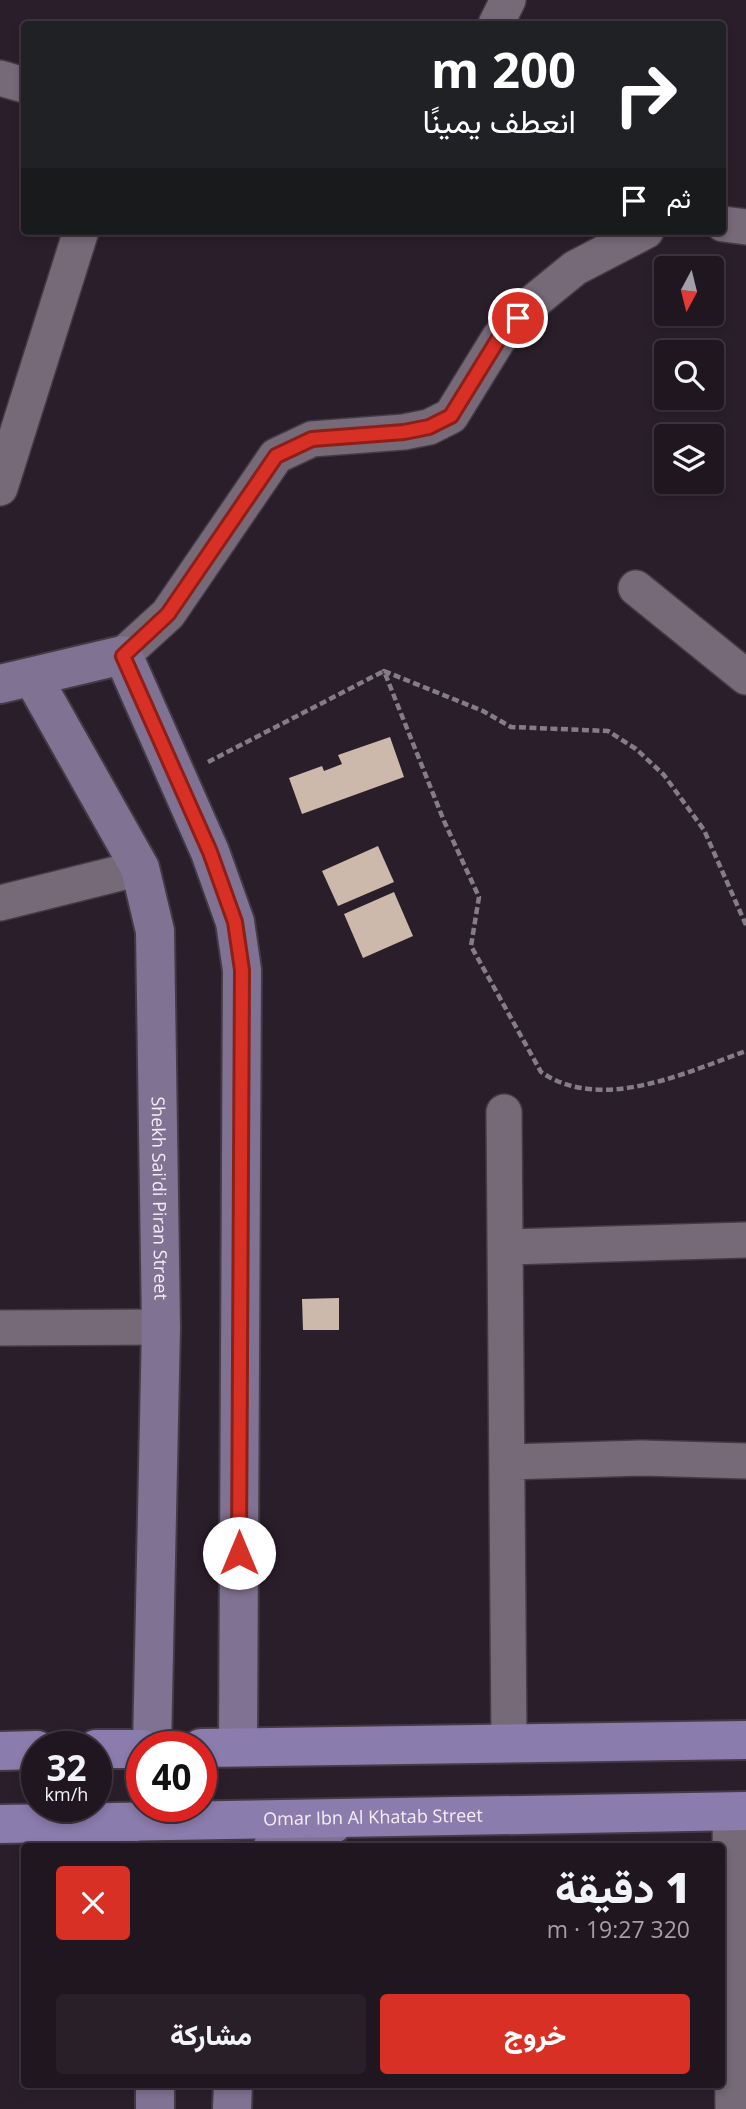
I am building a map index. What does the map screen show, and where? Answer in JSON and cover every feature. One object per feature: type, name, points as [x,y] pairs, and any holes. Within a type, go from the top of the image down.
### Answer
[{"type":"main road","points":[[219,1748],[746,1740]]},
{"type":"main road","points":[[0,1751],[21,1750]]},
{"type":"main road","name":"Omar Ibn Al Khatab Street","points":[[14,1824],[738,1811]]},
{"type":"street","points":[[498,21],[508,0]]},
{"type":"street","points":[[0,78],[21,84]]},
{"type":"street","points":[[0,488],[80,235]]},
{"type":"street","points":[[16,681],[123,656],[168,614],[276,456],[312,439],[404,432],[429,427],[451,416],[499,338],[537,299],[575,268],[638,235]]},
{"type":"street","points":[[636,588],[746,677]]},
{"type":"street","points":[[123,656],[210,852],[235,922],[242,970],[219,1748]]},
{"type":"street","name":"Shekh Sai'di Piran Street","points":[[16,681],[140,868],[155,931],[161,1143],[161,1327],[152,1731]]},
{"type":"street","points":[[0,903],[140,868]]},
{"type":"street","points":[[503,1112],[509,1744]]},
{"type":"street","points":[[505,1247],[746,1240]]},
{"type":"street","points":[[0,1328],[161,1327]]},
{"type":"street","points":[[507,1462],[642,1458],[746,1461]]},
{"type":"street","points":[[733,2109],[738,1811]]},
{"type":"street","points":[[278,1843],[287,1837],[325,1825],[386,1818]]},
{"type":"street","points":[[14,1824],[99,1835],[115,1843]]},
{"type":"street","points":[[155,2088],[155,2109]]},
{"type":"street","points":[[232,2109],[233,2088]]},
{"type":"path","points":[[384,671],[444,821],[479,897],[471,946],[541,1072],[558,1083],[600,1091],[635,1086],[746,1051]]},
{"type":"path","points":[[177,778],[384,671],[483,711],[511,727],[608,731],[636,749],[664,775],[704,830],[746,925]]},
{"type":"building","points":[[390,737],[404,777],[302,814],[289,778],[322,766],[324,771],[342,764],[338,755]]},
{"type":"building","points":[[378,846],[394,882],[338,906],[322,871]]},
{"type":"building","points":[[394,892],[413,936],[363,958],[344,914]]},
{"type":"building","points":[[339,1298],[339,1330],[303,1330],[302,1299]]},
{"type":"route","points":[[239,1553],[242,970],[235,922],[210,852],[123,656],[168,614],[276,456],[312,439],[404,432],[429,427],[451,416],[499,338],[518,318]]}]
